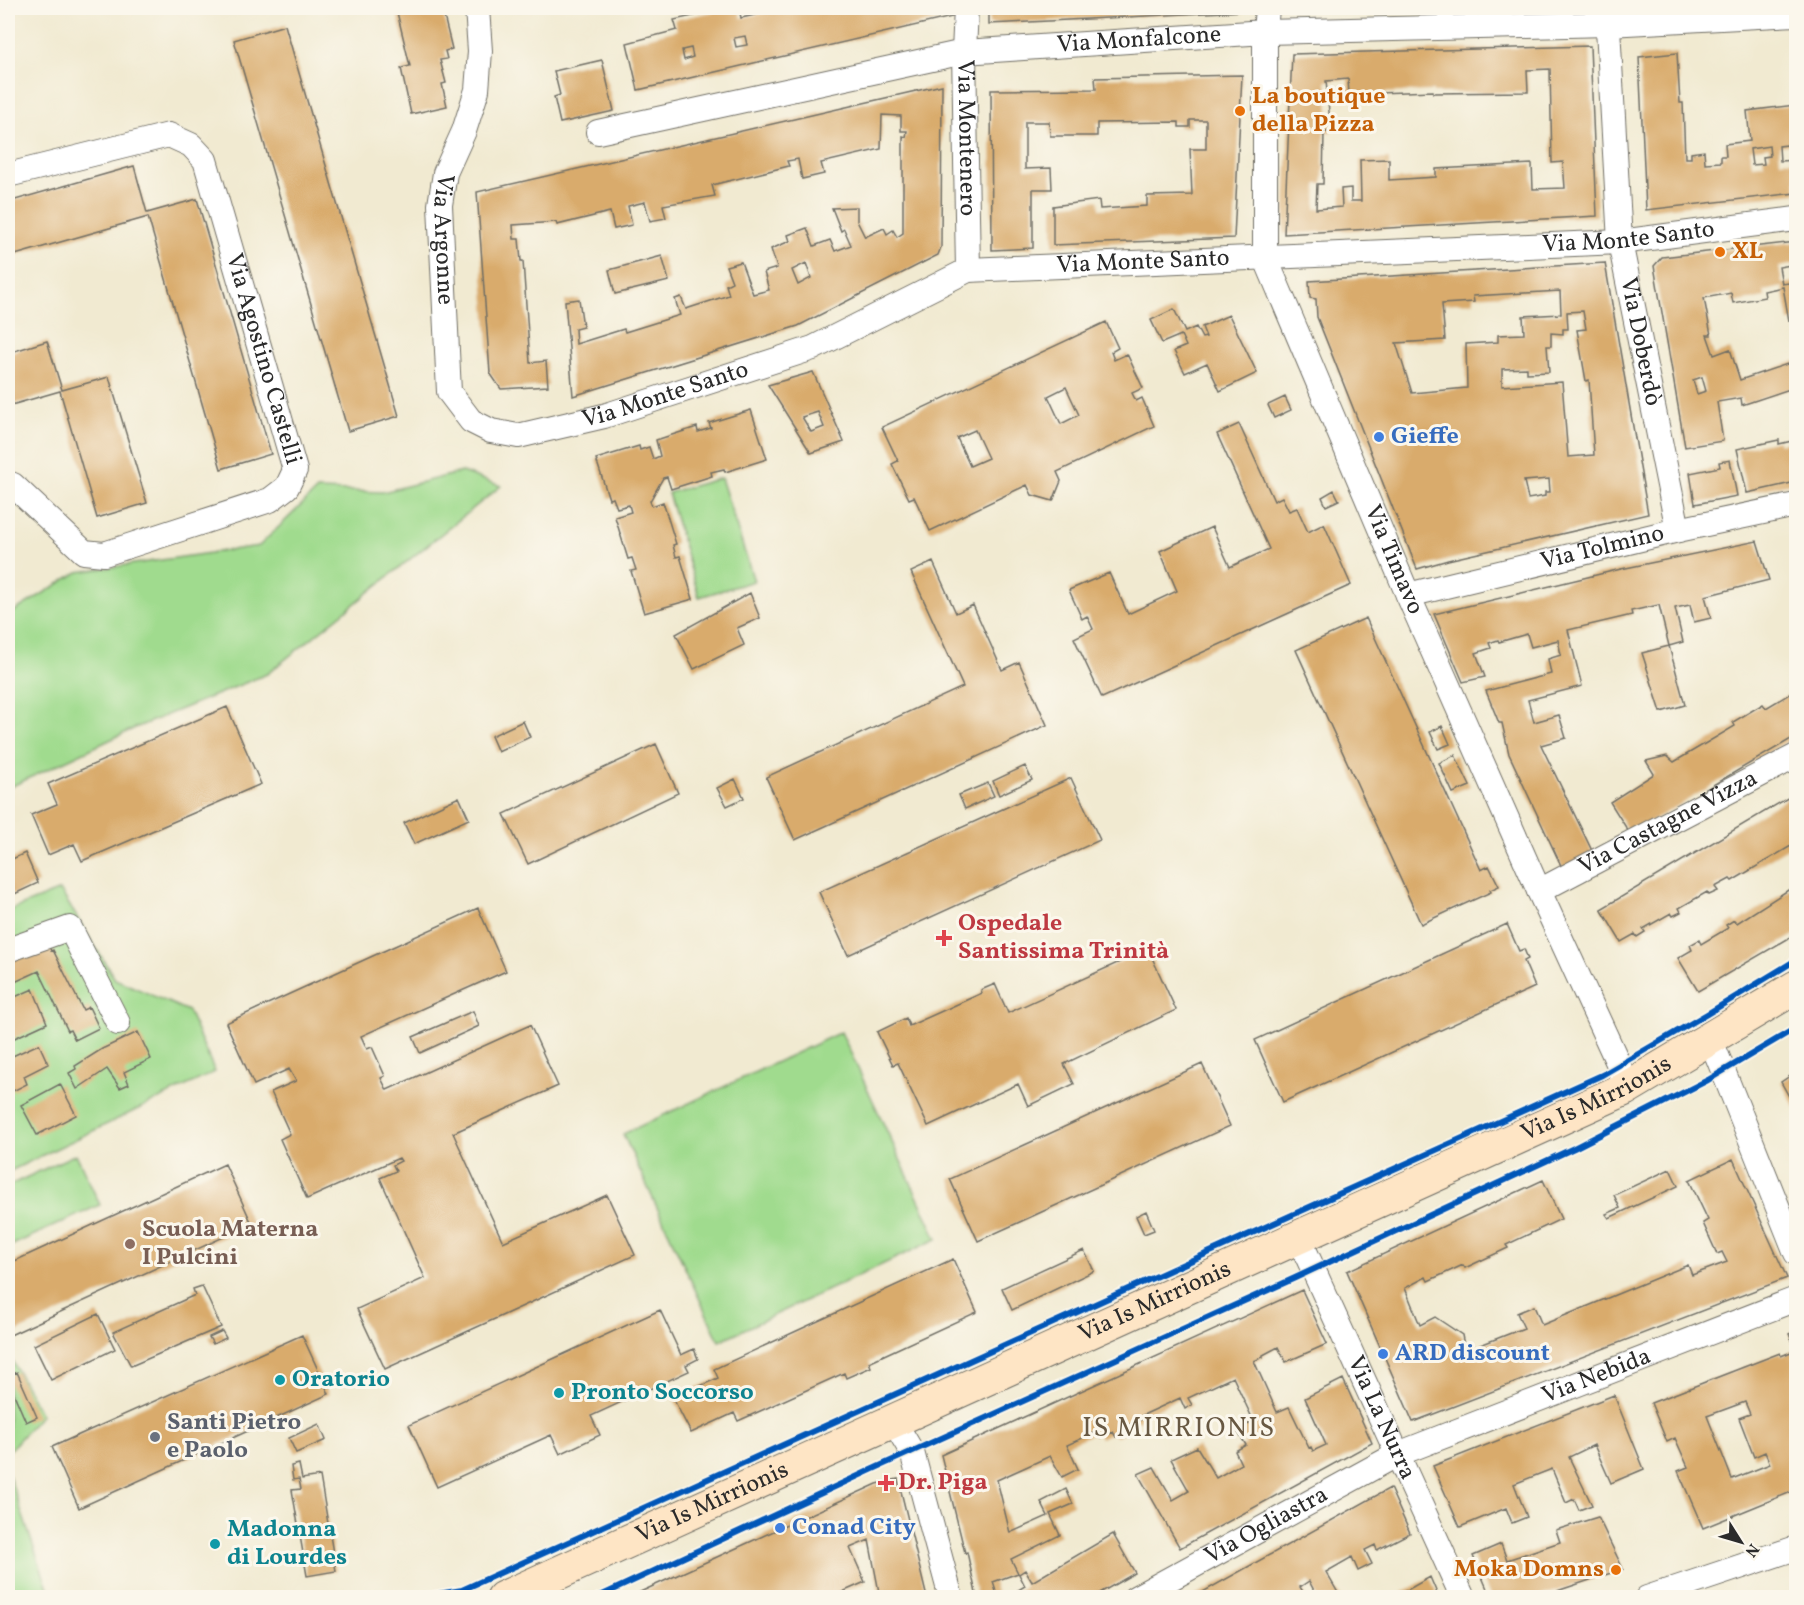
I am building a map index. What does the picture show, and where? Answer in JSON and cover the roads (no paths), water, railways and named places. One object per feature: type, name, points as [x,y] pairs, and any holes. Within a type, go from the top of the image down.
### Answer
[{"type":"street","name":"Via Argonne","points":[[477,8],[480,51],[477,90],[464,131],[445,173],[440,205],[449,392],[471,421],[491,431],[518,436]]},
{"type":"street","name":"Via Montenero","points":[[966,8],[964,52],[968,270]]},
{"type":"street","name":"Via Timavo","points":[[1267,8],[1265,32],[1265,257],[1408,595],[1619,1065],[1625,1089]]},
{"type":"street","name":"Via Monfalcone","points":[[598,132],[964,52],[1265,32],[1608,16],[1797,15]]},
{"type":"street","name":"Via Doberdò","points":[[1608,16],[1620,242],[1678,530]]},
{"type":"street","name":"Via Agostino Castelli","points":[[8,175],[169,135],[190,145],[205,160],[295,470],[287,487],[270,500],[104,554],[84,552],[13,485],[8,483]]},
{"type":"street","name":"Via Monte Santo","points":[[518,436],[604,416],[813,348],[968,270],[1620,242],[1797,219]]},
{"type":"street","name":"Via Tolmino","points":[[1408,595],[1678,530],[1797,505]]},
{"type":"street","name":"Via Castagne Vizza","points":[[1539,891],[1797,756]]},
{"type":"street","points":[[8,950],[69,928],[118,1023]]},
{"type":"street","name":"Via Is Mirrionis","points":[[503,1598],[1625,1089],[1797,987]]},
{"type":"street","points":[[1710,1038],[1797,1253]]},
{"type":"street","name":"Via La Nurra","points":[[1298,1236],[1463,1598]]},
{"type":"street","name":"Via Nebida","points":[[1398,1454],[1797,1299]]},
{"type":"street","points":[[893,1420],[912,1452],[951,1598]]},
{"type":"street","name":"Via Ogliastra","points":[[1135,1598],[1398,1454]]},
{"type":"street","points":[[1647,1598],[1683,1592],[1797,1548]]},
{"type":"place","name":"La boutique della Pizza","points":[[1240,111]]},
{"type":"place","name":"XL","points":[[1720,252]]},
{"type":"place","name":"Gieffe","points":[[1379,437]]},
{"type":"place","name":"Ospedale Santissima Trinità","points":[[944,938]]},
{"type":"place","name":"Scuola Materna I Pulcini","points":[[130,1244]]},
{"type":"place","name":"ARD discount","points":[[1383,1354]]},
{"type":"place","name":"Oratorio","points":[[280,1380]]},
{"type":"place","name":"Pronto Soccorso","points":[[559,1393]]},
{"type":"place","name":"Santi Pietro e Paolo","points":[[155,1437]]},
{"type":"place","name":"Dr. Piga","points":[[886,1483]]},
{"type":"place","name":"Conad City","points":[[780,1528]]},
{"type":"place","name":"Madonna di Lourdes","points":[[215,1544]]},
{"type":"place","name":"Moka Domns","points":[[1616,1570]]},
{"type":"district","name":"IS MIRRIONIS","points":[[1179,1429]]}]
